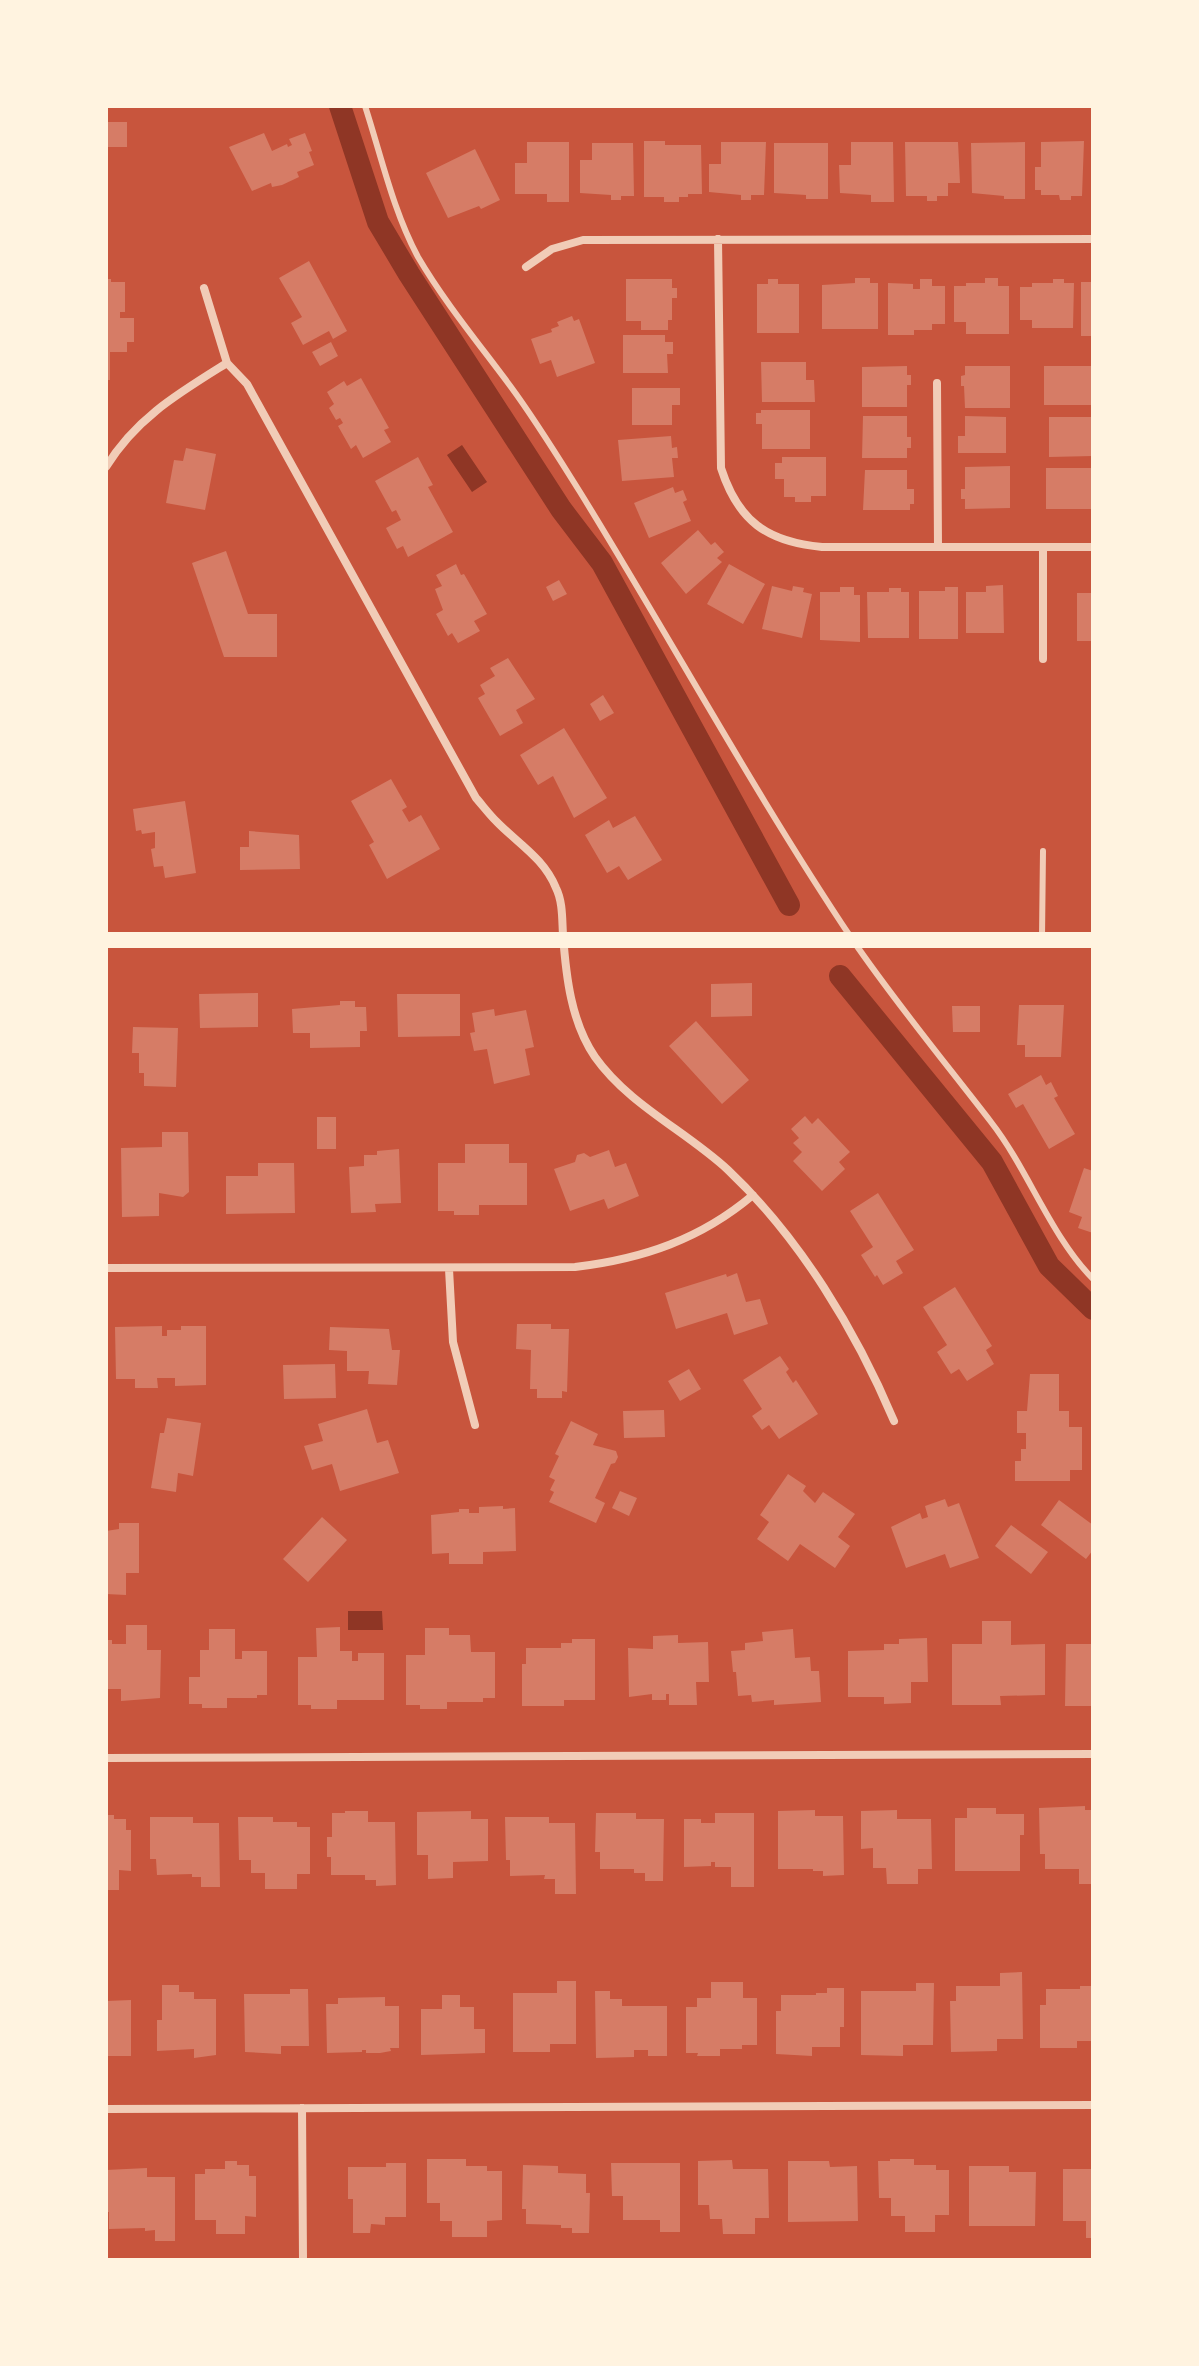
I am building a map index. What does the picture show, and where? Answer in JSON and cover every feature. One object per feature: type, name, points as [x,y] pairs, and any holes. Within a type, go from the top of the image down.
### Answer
[{"type":"main road","points":[[106,940],[1093,940]]},
{"type":"street","points":[[718,239],[721,468],[727,489],[753,523],[768,534],[803,546],[1093,547]]},
{"type":"street","points":[[526,267],[552,249],[583,240],[1093,239]]},
{"type":"street","points":[[204,288],[227,363],[247,384],[476,798],[495,821],[538,859],[549,873],[558,891],[576,1016],[585,1040],[599,1062],[633,1096],[701,1146],[753,1195],[790,1238],[873,1372],[894,1421]]},
{"type":"street","points":[[106,467],[145,417],[227,363]]},
{"type":"street","points":[[937,383],[938,547]]},
{"type":"street","points":[[1043,547],[1043,659]]},
{"type":"street","points":[[106,1268],[575,1267],[659,1250],[711,1227],[753,1195]]},
{"type":"street","points":[[449,1269],[453,1342],[475,1425]]},
{"type":"street","points":[[106,1758],[1093,1754]]},
{"type":"street","points":[[106,2109],[1093,2105]]},
{"type":"street","points":[[302,2108],[303,2260]]},
{"type":"lane","points":[[365,106],[403,224],[418,255],[515,392],[579,491],[764,803],[854,941],[994,1126],[1031,1183],[1059,1235],[1078,1264],[1093,1279]]},
{"type":"lane","points":[[1042,940],[1043,851]]},
{"type":"shaded area","points":[[462,445],[487,482],[472,492],[447,455]]},
{"type":"shaded area","points":[[348,1611],[382,1611],[383,1630],[348,1630]]},
{"type":"building","points":[[106,122],[127,122],[127,147],[108,147]]},
{"type":"building","points":[[264,133],[272,151],[292,145],[289,139],[305,133],[314,165],[297,172],[299,177],[282,185],[272,187],[271,183],[252,191],[229,147]]},
{"type":"building","points":[[644,141],[665,141],[665,145],[701,145],[702,194],[679,197],[679,202],[664,202],[664,197],[644,197]]},
{"type":"building","points":[[1084,141],[1082,196],[1060,200],[1059,195],[1041,195],[1041,190],[1035,190],[1035,167],[1041,167],[1041,142]]},
{"type":"building","points":[[527,142],[569,142],[569,202],[547,202],[547,194],[515,194],[515,163],[527,163]]},
{"type":"building","points":[[721,142],[766,142],[764,195],[751,195],[751,200],[741,200],[741,195],[709,192],[709,164],[721,164]]},
{"type":"building","points":[[851,142],[893,142],[894,202],[871,202],[871,195],[840,193],[839,165],[851,165]]},
{"type":"building","points":[[905,142],[958,142],[960,183],[948,183],[948,196],[937,196],[937,201],[927,201],[927,196],[906,196]]},
{"type":"building","points":[[1025,142],[1025,199],[972,193],[971,143]]},
{"type":"building","points":[[592,143],[633,143],[634,196],[611,200],[611,195],[580,193],[580,160],[592,160]]},
{"type":"building","points":[[774,143],[828,143],[828,199],[806,199],[806,195],[774,193]]},
{"type":"building","points":[[475,149],[500,200],[448,218],[426,173]]},
{"type":"building","points":[[309,261],[347,331],[333,339],[329,331],[303,345],[291,323],[302,317],[279,278]]},
{"type":"building","points":[[855,278],[870,278],[870,283],[878,283],[878,329],[822,329],[822,285],[855,283]]},
{"type":"building","points":[[985,278],[998,278],[998,286],[1009,286],[1009,334],[966,334],[966,322],[954,322],[954,286],[985,283]]},
{"type":"building","points":[[106,279],[125,282],[125,312],[120,312],[120,318],[134,318],[134,342],[127,342],[127,352],[110,352],[110,380],[106,380]]},
{"type":"building","points":[[626,279],[672,279],[672,288],[677,288],[677,298],[672,298],[672,320],[668,320],[668,330],[641,330],[641,321],[626,321]]},
{"type":"building","points":[[768,279],[778,279],[778,284],[799,284],[799,333],[757,333],[757,284],[768,284]]},
{"type":"building","points":[[920,279],[932,279],[932,286],[945,286],[945,324],[932,324],[932,330],[914,330],[914,335],[888,335],[888,283],[913,284],[913,289],[920,289]]},
{"type":"building","points":[[1053,279],[1074,283],[1073,328],[1032,328],[1032,320],[1020,320],[1020,287],[1032,287],[1032,283],[1053,283]]},
{"type":"building","points":[[1081,282],[1093,282],[1093,336],[1081,336]]},
{"type":"building","points":[[572,316],[574,321],[579,319],[595,363],[557,377],[551,360],[540,364],[531,339],[552,332],[551,329],[559,326],[557,322]]},
{"type":"building","points":[[623,335],[665,335],[665,342],[673,342],[673,354],[667,354],[668,373],[623,373]]},
{"type":"building","points":[[331,342],[338,356],[320,366],[312,352]]},
{"type":"building","points":[[761,362],[806,362],[806,380],[814,380],[815,402],[762,402]]},
{"type":"building","points":[[907,366],[911,385],[907,385],[907,407],[862,407],[862,367]]},
{"type":"building","points":[[965,366],[1010,366],[1010,408],[965,408],[961,376],[965,375]]},
{"type":"building","points":[[1044,366],[1091,366],[1091,405],[1044,405]]},
{"type":"building","points":[[361,378],[389,428],[384,430],[391,442],[363,458],[356,445],[351,449],[338,426],[343,423],[340,418],[336,420],[329,408],[334,404],[327,392],[344,381],[347,386]]},
{"type":"building","points":[[632,388],[680,388],[680,405],[672,405],[672,425],[632,425]]},
{"type":"building","points":[[761,410],[810,410],[810,449],[762,449],[762,424],[756,424],[756,413],[761,413]]},
{"type":"building","points":[[863,416],[907,416],[907,437],[911,437],[911,448],[907,448],[907,458],[862,458]]},
{"type":"building","points":[[965,416],[1006,417],[1006,453],[958,453],[958,436],[965,436]]},
{"type":"building","points":[[1049,417],[1092,417],[1093,456],[1049,457]]},
{"type":"building","points":[[671,436],[672,448],[677,447],[678,458],[672,458],[674,477],[622,481],[618,440]]},
{"type":"building","points":[[186,448],[216,454],[205,510],[166,503],[174,460],[183,461]]},
{"type":"building","points":[[418,457],[433,485],[428,487],[453,532],[408,557],[403,546],[397,549],[386,528],[401,520],[396,510],[392,512],[375,481]]},
{"type":"building","points":[[782,457],[826,457],[826,496],[811,496],[811,502],[795,502],[795,497],[784,497],[784,479],[775,479],[775,463],[782,463]]},
{"type":"building","points":[[1010,466],[1010,508],[965,509],[961,489],[965,489],[965,467]]},
{"type":"building","points":[[1046,468],[1091,468],[1091,509],[1046,509]]},
{"type":"building","points":[[865,470],[907,470],[907,489],[914,489],[914,504],[910,504],[910,510],[863,510]]},
{"type":"building","points":[[673,487],[675,493],[683,490],[687,500],[683,502],[691,521],[649,538],[634,503]]},
{"type":"building","points":[[698,530],[711,545],[715,542],[724,552],[717,558],[722,562],[686,594],[661,563]]},
{"type":"building","points":[[226,551],[248,614],[277,614],[277,657],[224,657],[192,563]]},
{"type":"building","points":[[456,564],[487,614],[474,621],[480,631],[458,643],[452,633],[448,636],[436,614],[443,610],[435,589],[442,586],[436,575]]},
{"type":"building","points":[[729,564],[765,584],[743,624],[707,604]]},
{"type":"building","points":[[559,580],[567,594],[553,601],[546,587]]},
{"type":"building","points":[[1003,585],[1004,633],[966,633],[966,592],[986,592],[986,586]]},
{"type":"building","points":[[772,586],[792,591],[793,586],[804,588],[803,592],[812,594],[802,638],[762,629]]},
{"type":"building","points":[[840,587],[854,587],[854,595],[860,595],[860,642],[820,640],[820,592],[840,592]]},
{"type":"building","points":[[945,587],[958,587],[958,639],[919,639],[919,591],[945,591]]},
{"type":"building","points":[[889,588],[909,592],[909,638],[868,638],[867,592],[889,592]]},
{"type":"building","points":[[1077,593],[1093,593],[1093,641],[1077,641]]},
{"type":"building","points":[[508,658],[535,699],[516,710],[523,723],[500,736],[478,698],[485,694],[480,685],[495,676],[490,668]]},
{"type":"building","points":[[603,695],[614,713],[600,721],[590,704]]},
{"type":"building","points":[[564,728],[607,798],[574,818],[553,776],[538,785],[520,755]]},
{"type":"building","points":[[391,779],[407,807],[402,810],[409,822],[421,815],[440,849],[387,879],[369,845],[374,842],[351,801]]},
{"type":"building","points":[[185,801],[196,873],[165,878],[163,866],[154,867],[151,849],[155,848],[155,832],[142,834],[141,830],[136,831],[133,809]]},
{"type":"building","points":[[635,816],[662,860],[628,880],[619,866],[607,873],[585,835],[609,820],[613,828]]},
{"type":"building","points":[[249,831],[299,835],[300,869],[240,870],[240,847],[249,847]]},
{"type":"building","points":[[752,983],[752,1016],[711,1017],[711,984]]},
{"type":"building","points":[[258,993],[258,1027],[200,1028],[199,994]]},
{"type":"building","points":[[397,994],[460,994],[460,1036],[398,1037]]},
{"type":"building","points":[[340,1001],[355,1001],[355,1007],[366,1007],[367,1031],[360,1031],[360,1047],[310,1048],[310,1033],[293,1033],[292,1009],[340,1005]]},
{"type":"building","points":[[1019,1005],[1064,1005],[1061,1057],[1025,1057],[1025,1045],[1017,1045]]},
{"type":"building","points":[[952,1006],[980,1006],[980,1032],[953,1032]]},
{"type":"building","points":[[494,1009],[495,1016],[526,1010],[534,1047],[525,1049],[530,1075],[494,1084],[487,1049],[474,1051],[470,1033],[475,1032],[472,1013]]},
{"type":"building","points":[[696,1021],[749,1080],[722,1104],[669,1046]]},
{"type":"building","points":[[133,1027],[178,1028],[176,1087],[144,1086],[144,1073],[139,1073],[139,1053],[132,1053]]},
{"type":"building","points":[[1041,1075],[1046,1085],[1051,1082],[1058,1096],[1054,1098],[1075,1134],[1049,1149],[1023,1104],[1016,1108],[1008,1094]]},
{"type":"building","points":[[805,1116],[812,1124],[818,1118],[850,1152],[839,1162],[845,1169],[822,1191],[793,1161],[802,1152],[793,1143],[799,1138],[791,1129]]},
{"type":"building","points":[[317,1117],[336,1117],[336,1149],[317,1149]]},
{"type":"building","points":[[162,1132],[188,1132],[189,1192],[183,1197],[159,1193],[159,1216],[122,1217],[121,1148],[162,1147]]},
{"type":"building","points":[[465,1144],[509,1144],[509,1163],[527,1163],[527,1205],[479,1205],[479,1215],[454,1215],[454,1211],[438,1211],[438,1163],[465,1163]]},
{"type":"building","points":[[399,1149],[401,1203],[375,1204],[376,1212],[351,1213],[349,1167],[364,1166],[364,1155]]},
{"type":"building","points":[[609,1150],[615,1167],[626,1163],[639,1196],[608,1209],[604,1199],[570,1211],[554,1169],[575,1162],[577,1155],[584,1153],[590,1157]]},
{"type":"building","points":[[258,1163],[294,1163],[295,1213],[226,1214],[226,1176],[258,1176]]},
{"type":"building","points":[[1084,1168],[1093,1171],[1093,1233],[1078,1228],[1082,1217],[1069,1212]]},
{"type":"building","points":[[878,1193],[914,1250],[896,1261],[903,1273],[883,1285],[861,1255],[873,1247],[850,1211]]},
{"type":"building","points":[[737,1273],[746,1302],[760,1299],[768,1324],[734,1335],[727,1313],[676,1329],[665,1293]]},
{"type":"building","points":[[955,1287],[992,1346],[986,1350],[994,1364],[967,1381],[959,1369],[951,1374],[937,1352],[947,1345],[923,1307]]},
{"type":"building","points":[[517,1324],[551,1324],[551,1329],[569,1329],[567,1392],[562,1391],[562,1398],[537,1398],[537,1389],[530,1389],[531,1350],[516,1349]]},
{"type":"building","points":[[162,1326],[162,1336],[167,1336],[167,1330],[181,1330],[181,1326],[206,1326],[206,1385],[175,1386],[175,1378],[157,1378],[158,1388],[135,1388],[135,1379],[116,1379],[115,1327]]},
{"type":"building","points":[[330,1327],[389,1329],[392,1350],[400,1350],[397,1385],[368,1384],[369,1371],[347,1371],[347,1351],[329,1350]]},
{"type":"building","points":[[780,1356],[789,1369],[786,1372],[793,1383],[796,1380],[818,1414],[779,1439],[769,1425],[762,1430],[752,1416],[762,1409],[743,1380]]},
{"type":"building","points":[[335,1364],[336,1398],[284,1399],[283,1365]]},
{"type":"building","points":[[689,1369],[701,1389],[680,1401],[668,1381]]},
{"type":"building","points":[[1030,1374],[1059,1374],[1059,1411],[1069,1411],[1069,1427],[1082,1427],[1082,1470],[1070,1470],[1070,1481],[1015,1481],[1015,1461],[1021,1461],[1021,1449],[1026,1449],[1026,1433],[1017,1433],[1017,1411],[1027,1411]]},
{"type":"building","points":[[367,1409],[377,1443],[388,1440],[399,1473],[340,1491],[332,1464],[312,1470],[304,1446],[323,1441],[318,1424]]},
{"type":"building","points":[[664,1410],[665,1437],[624,1438],[623,1411]]},
{"type":"building","points":[[167,1418],[201,1423],[193,1476],[178,1473],[176,1492],[151,1488],[160,1433],[164,1433]]},
{"type":"building","points":[[571,1421],[598,1434],[593,1445],[616,1451],[618,1457],[611,1464],[595,1498],[605,1503],[596,1523],[549,1502],[555,1480],[549,1477],[559,1456],[555,1454]]},
{"type":"building","points":[[788,1474],[806,1486],[803,1491],[815,1503],[823,1492],[855,1514],[838,1537],[850,1546],[835,1568],[800,1544],[788,1561],[757,1539],[769,1522],[760,1515]]},
{"type":"building","points":[[620,1491],[637,1498],[629,1516],[612,1508]]},
{"type":"building","points":[[945,1499],[948,1507],[959,1503],[979,1558],[950,1568],[945,1554],[906,1568],[891,1527],[920,1513],[922,1519],[928,1517],[925,1506]]},
{"type":"building","points":[[1059,1500],[1093,1525],[1093,1550],[1086,1559],[1041,1525]]},
{"type":"building","points":[[503,1506],[503,1509],[515,1508],[516,1551],[483,1552],[483,1564],[449,1564],[449,1553],[432,1554],[431,1515],[459,1512],[459,1509],[479,1513],[479,1507]]},
{"type":"building","points":[[322,1517],[347,1540],[308,1582],[283,1559]]},
{"type":"building","points":[[119,1523],[139,1523],[139,1573],[126,1573],[126,1595],[106,1594],[106,1531],[119,1529]]},
{"type":"building","points":[[1011,1525],[1048,1552],[1031,1574],[995,1546]]},
{"type":"building","points":[[982,1621],[1011,1621],[1011,1645],[1045,1644],[1045,1695],[1000,1696],[1001,1705],[952,1705],[952,1644],[982,1644]]},
{"type":"building","points":[[126,1625],[147,1625],[147,1650],[161,1650],[160,1698],[121,1701],[121,1689],[107,1689],[106,1640],[112,1640],[112,1644],[126,1644]]},
{"type":"building","points":[[340,1627],[340,1651],[352,1651],[352,1661],[358,1661],[358,1653],[384,1653],[384,1700],[337,1700],[337,1709],[311,1709],[311,1705],[298,1705],[298,1657],[317,1657],[316,1628]]},
{"type":"building","points":[[425,1628],[449,1628],[449,1635],[470,1635],[471,1652],[495,1652],[495,1698],[483,1698],[483,1702],[447,1702],[447,1709],[420,1709],[420,1705],[406,1705],[406,1655],[425,1655]]},
{"type":"building","points":[[209,1629],[235,1629],[235,1659],[242,1659],[242,1651],[267,1651],[267,1695],[227,1698],[227,1708],[202,1708],[202,1704],[189,1704],[189,1677],[200,1677],[200,1650],[209,1650]]},
{"type":"building","points":[[793,1629],[795,1658],[810,1657],[811,1671],[819,1671],[821,1702],[774,1705],[774,1700],[752,1702],[751,1695],[738,1696],[731,1651],[745,1650],[745,1643],[763,1641],[762,1632]]},
{"type":"building","points":[[678,1635],[678,1643],[708,1642],[709,1682],[696,1682],[697,1705],[669,1705],[669,1694],[666,1694],[666,1700],[652,1700],[652,1694],[629,1697],[628,1648],[653,1649],[653,1636]]},
{"type":"building","points":[[927,1638],[928,1682],[911,1682],[911,1703],[884,1704],[884,1697],[848,1697],[848,1651],[884,1650],[884,1644],[899,1644],[899,1639]]},
{"type":"building","points":[[572,1639],[595,1639],[595,1700],[564,1700],[564,1706],[522,1706],[522,1664],[526,1664],[526,1648],[561,1648],[561,1643],[572,1643]]},
{"type":"building","points":[[1066,1644],[1093,1644],[1093,1706],[1065,1706]]},
{"type":"building","points":[[1085,1806],[1085,1810],[1093,1810],[1093,1884],[1079,1884],[1079,1869],[1045,1869],[1045,1854],[1040,1854],[1039,1808]]},
{"type":"building","points":[[967,1808],[996,1808],[996,1814],[1024,1814],[1024,1835],[1020,1835],[1020,1871],[955,1871],[955,1818],[967,1818]]},
{"type":"building","points":[[815,1810],[815,1816],[843,1816],[844,1875],[823,1876],[823,1871],[813,1869],[778,1869],[778,1811]]},
{"type":"building","points":[[897,1810],[897,1819],[931,1819],[932,1869],[918,1869],[918,1884],[887,1884],[886,1868],[873,1868],[873,1848],[861,1849],[861,1811]]},
{"type":"building","points":[[368,1811],[368,1822],[395,1822],[396,1885],[376,1886],[376,1880],[365,1880],[365,1875],[331,1875],[327,1837],[332,1837],[332,1813]]},
{"type":"building","points":[[471,1811],[471,1819],[488,1819],[488,1861],[453,1862],[453,1878],[428,1879],[428,1855],[417,1855],[417,1812]]},
{"type":"building","points":[[596,1813],[636,1813],[636,1819],[664,1819],[663,1881],[645,1881],[645,1873],[634,1873],[634,1869],[600,1869],[600,1852],[595,1852]]},
{"type":"building","points":[[715,1813],[754,1813],[754,1887],[731,1887],[731,1867],[715,1867],[715,1862],[711,1862],[711,1866],[684,1867],[684,1819],[715,1823]]},
{"type":"building","points":[[106,1815],[126,1819],[126,1830],[131,1830],[131,1871],[119,1870],[119,1890],[106,1890]]},
{"type":"building","points":[[150,1817],[193,1817],[193,1823],[219,1823],[220,1887],[201,1887],[201,1877],[192,1877],[192,1874],[157,1875],[156,1859],[150,1859]]},
{"type":"building","points":[[238,1817],[273,1817],[273,1822],[297,1822],[297,1827],[310,1827],[310,1874],[297,1874],[297,1889],[265,1889],[265,1873],[251,1873],[251,1860],[239,1860]]},
{"type":"building","points":[[505,1817],[549,1817],[549,1823],[575,1823],[576,1894],[555,1894],[555,1879],[544,1879],[545,1875],[510,1876],[510,1860],[506,1860]]},
{"type":"building","points":[[1022,1972],[1023,2039],[997,2039],[997,2051],[951,2052],[950,2001],[956,2001],[956,1986],[1000,1986],[1000,1973]]},
{"type":"building","points":[[557,1981],[576,1981],[576,2044],[550,2044],[550,2052],[513,2052],[513,1993],[557,1993]]},
{"type":"building","points":[[711,1982],[743,1982],[743,1998],[757,1998],[757,2045],[720,2049],[720,2056],[686,2053],[686,2007],[697,2007],[697,1998],[711,1998]]},
{"type":"building","points":[[916,1983],[934,1983],[933,2045],[903,2045],[903,2056],[861,2055],[861,1991],[916,1991]]},
{"type":"building","points":[[162,1985],[179,1985],[179,1992],[194,1992],[194,1999],[216,1999],[216,2055],[194,2058],[194,2049],[157,2051],[157,2020],[162,2020]]},
{"type":"building","points":[[1080,1986],[1093,1986],[1092,2041],[1077,2041],[1077,2048],[1040,2048],[1040,2005],[1046,2005],[1046,1989],[1080,1989]]},
{"type":"building","points":[[827,1988],[844,1988],[844,2027],[840,2027],[840,2047],[812,2047],[812,2056],[776,2054],[776,2011],[781,2011],[781,1995],[816,1995],[827,1993]]},
{"type":"building","points":[[290,1989],[308,1989],[309,2046],[281,2046],[281,2054],[245,2052],[244,1994],[290,1994]]},
{"type":"building","points":[[595,1991],[610,1991],[610,1999],[622,1999],[622,2006],[667,2006],[667,2056],[648,2056],[648,2050],[634,2050],[634,2057],[596,2058]]},
{"type":"building","points":[[442,1995],[460,1995],[460,2007],[474,2007],[474,2029],[485,2029],[485,2053],[421,2055],[421,2009],[442,2009]]},
{"type":"building","points":[[385,1997],[385,2006],[399,2006],[399,2048],[380,2053],[362,2050],[327,2053],[326,2004],[338,2004],[338,1998]]},
{"type":"building","points":[[131,2000],[131,2056],[106,2056],[106,2001]]},
{"type":"building","points":[[427,2159],[466,2159],[466,2166],[487,2166],[487,2171],[502,2171],[502,2220],[487,2221],[487,2237],[452,2237],[452,2221],[440,2221],[440,2203],[427,2203]]},
{"type":"building","points":[[914,2159],[914,2165],[936,2165],[936,2170],[949,2170],[949,2215],[935,2215],[935,2232],[905,2232],[905,2216],[891,2216],[891,2198],[879,2198],[878,2161]]},
{"type":"building","points":[[732,2160],[733,2169],[768,2169],[769,2218],[755,2218],[755,2234],[723,2234],[722,2219],[710,2219],[709,2205],[698,2205],[698,2161]]},
{"type":"building","points":[[225,2161],[249,2165],[249,2176],[256,2176],[256,2217],[245,2216],[245,2234],[216,2234],[216,2220],[195,2220],[195,2174],[205,2174],[205,2169],[225,2169]]},
{"type":"building","points":[[788,2161],[829,2161],[830,2167],[857,2166],[858,2221],[788,2222]]},
{"type":"building","points":[[386,2163],[406,2163],[406,2217],[385,2217],[385,2225],[371,2224],[370,2233],[353,2233],[353,2199],[348,2199],[348,2167],[386,2167]]},
{"type":"building","points":[[611,2163],[680,2163],[680,2232],[660,2232],[660,2220],[623,2220],[623,2196],[612,2196]]},
{"type":"building","points":[[523,2165],[558,2166],[558,2173],[586,2174],[586,2193],[590,2193],[589,2233],[572,2233],[572,2228],[561,2228],[561,2225],[526,2224],[526,2209],[522,2209]]},
{"type":"building","points":[[969,2166],[1009,2166],[1009,2172],[1036,2172],[1035,2226],[969,2226]]},
{"type":"building","points":[[147,2168],[147,2177],[175,2177],[175,2241],[155,2241],[155,2230],[145,2231],[145,2228],[109,2229],[106,2170]]},
{"type":"building","points":[[1063,2169],[1093,2169],[1093,2238],[1086,2238],[1086,2221],[1063,2221]]},
{"type":"waterway","points":[[340,106],[378,222],[561,509],[602,563],[789,905]]},
{"type":"waterway","points":[[840,976],[992,1162],[1049,1266],[1093,1309]]}]
